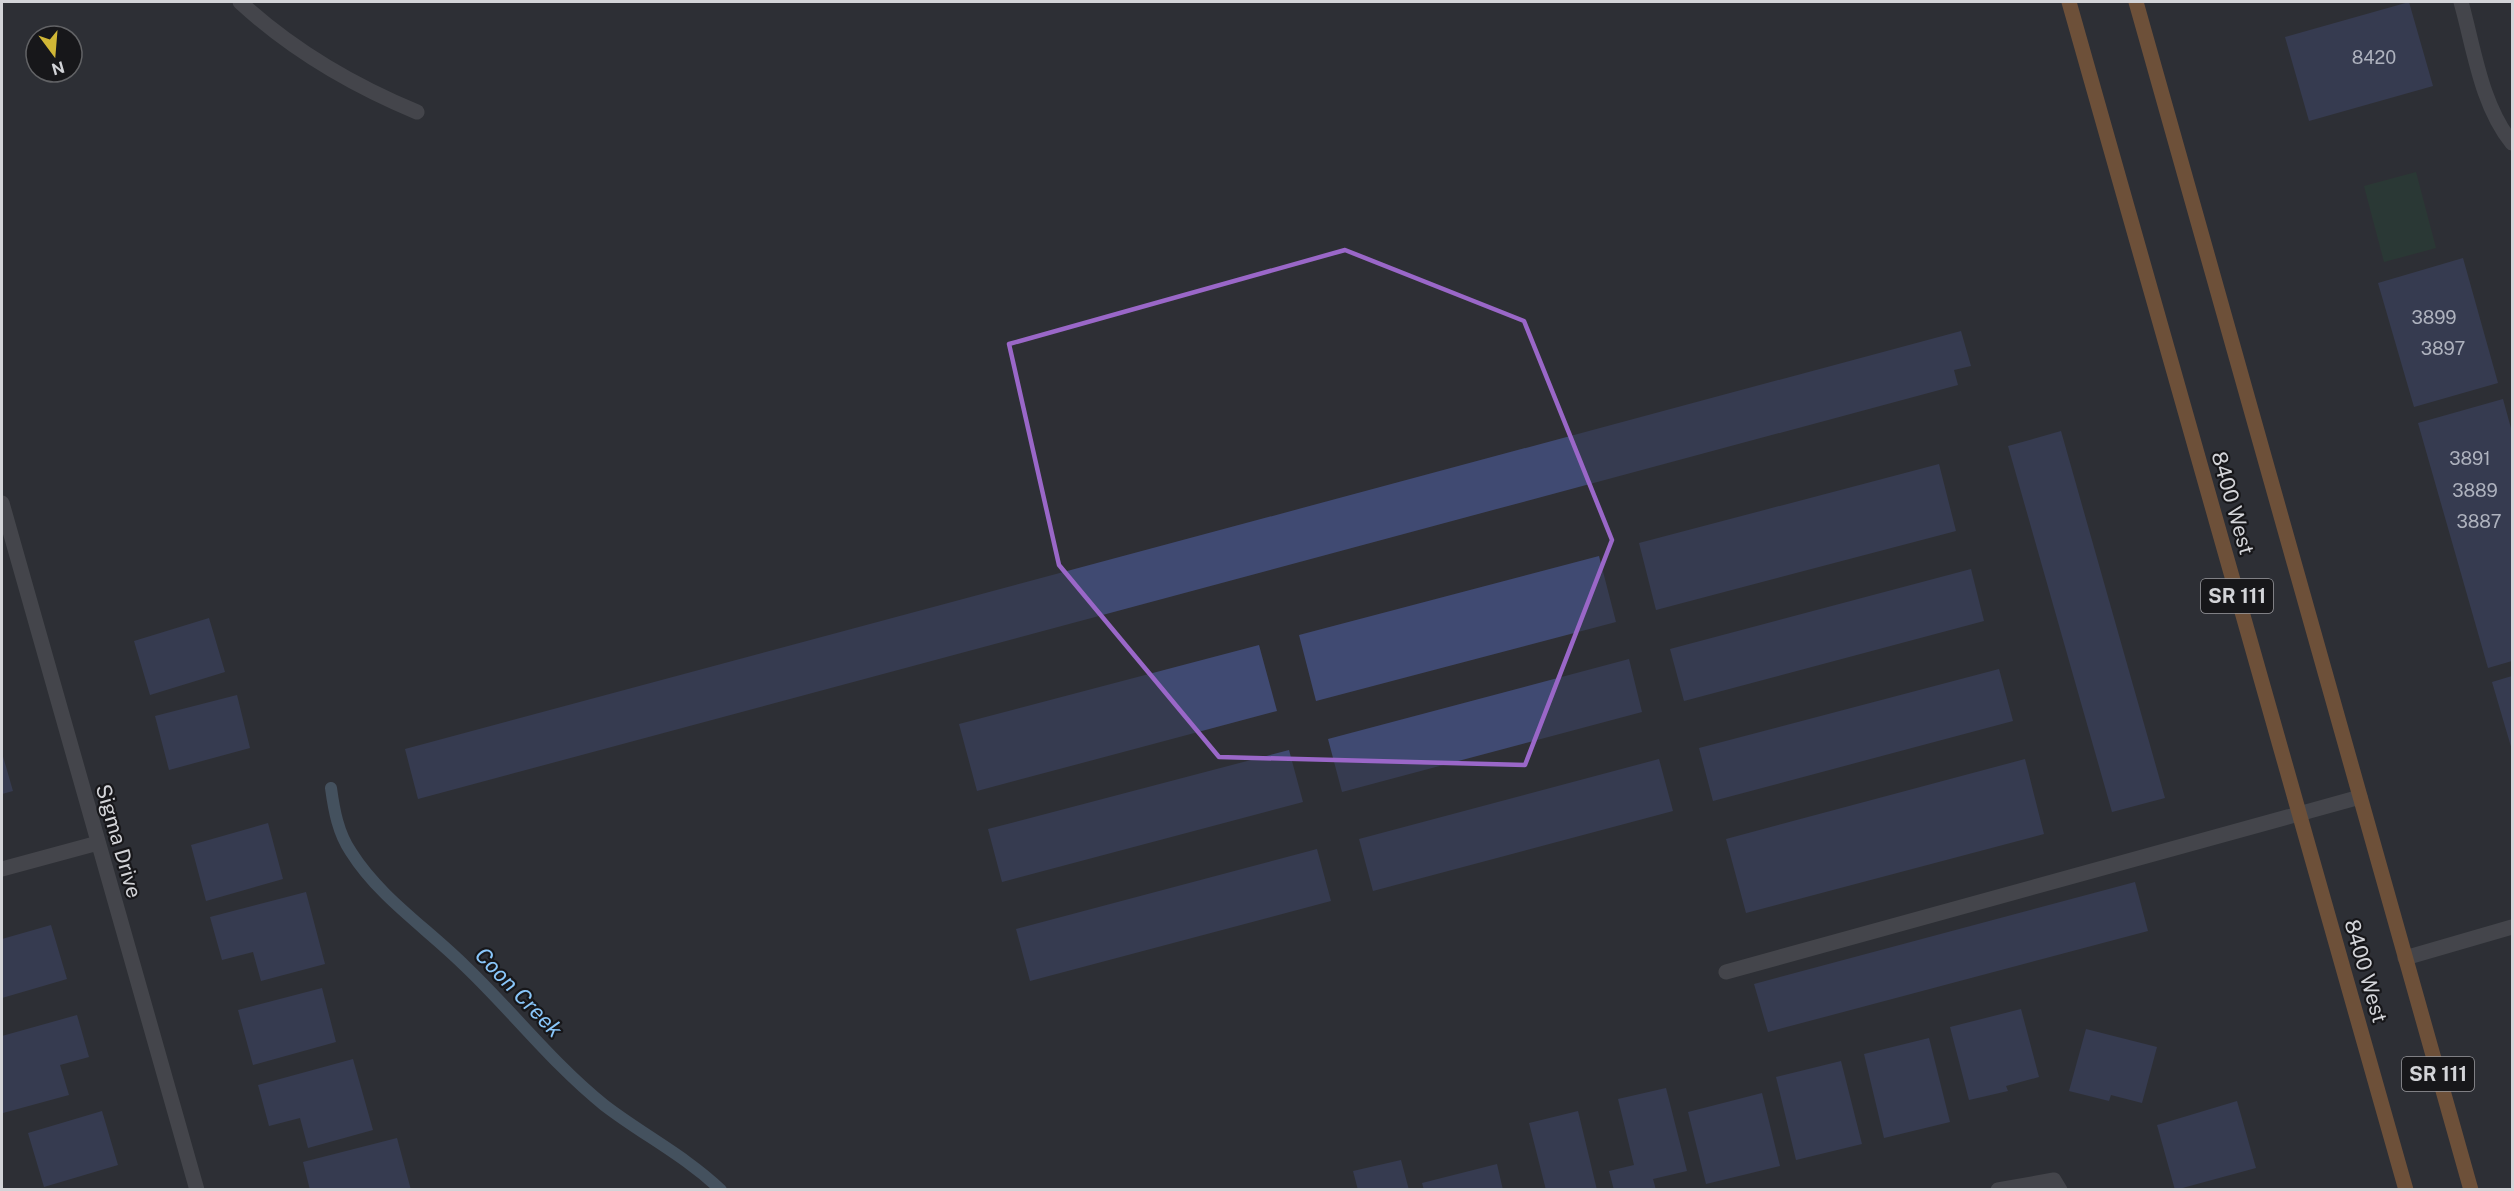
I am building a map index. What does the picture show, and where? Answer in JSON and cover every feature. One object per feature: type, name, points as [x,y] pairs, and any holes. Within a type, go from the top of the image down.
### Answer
[{"type":"main road","name":"8400 West","points":[[2069,2],[2406,1190]]},
{"type":"main road","name":"8400 West","points":[[2136,2],[2471,1190]]},
{"type":"street","points":[[240,2],[293,46],[339,75],[417,112]]},
{"type":"street","points":[[2461,2],[2487,97],[2494,115],[2512,143]]},
{"type":"street","name":"Sigma Drive","points":[[2,503],[198,1190]]},
{"type":"street","points":[[1726,972],[2360,797]]},
{"type":"street","points":[[2,869],[98,843]]},
{"type":"street","points":[[2405,958],[2512,927]]},
{"type":"street","points":[[1998,1190],[2057,1185]]},
{"type":"highlighted area","points":[[1345,250],[1524,321],[1612,540],[1525,765],[1219,757],[1059,565],[1009,344]]},
{"type":"green space","points":[[2416,172],[2436,248],[2384,262],[2364,186]]},
{"type":"building","points":[[2409,2],[2433,86],[2309,121],[2285,37]]},
{"type":"building","points":[[2463,258],[2498,383],[2414,407],[2378,283]]},
{"type":"building","points":[[1961,331],[1971,366],[1954,370],[1958,385],[418,799],[405,749]]},
{"type":"building","points":[[2503,399],[2512,432],[2512,661],[2488,668],[2418,423]]},
{"type":"building","points":[[2061,431],[2165,798],[2112,812],[2008,446]]},
{"type":"building","points":[[1939,464],[1956,531],[1656,610],[1639,543]]},
{"type":"building","points":[[1599,556],[1616,622],[1316,701],[1299,635]]},
{"type":"building","points":[[1971,569],[1984,621],[1684,701],[1670,649]]},
{"type":"building","points":[[209,618],[225,672],[150,695],[134,641]]},
{"type":"building","points":[[1259,645],[1277,711],[977,791],[959,724]]},
{"type":"building","points":[[1629,659],[1642,712],[1342,792],[1328,739]]},
{"type":"building","points":[[1999,669],[2013,721],[1713,801],[1699,748]]},
{"type":"building","points":[[2512,676],[2512,750],[2492,682]]},
{"type":"building","points":[[237,695],[250,748],[169,770],[155,716]]},
{"type":"building","points":[[1289,750],[1303,802],[1002,882],[988,829]]},
{"type":"building","points":[[2,753],[13,791],[2,794]]},
{"type":"building","points":[[1659,759],[1673,811],[1373,891],[1359,839]]},
{"type":"building","points":[[2025,759],[2044,834],[1746,913],[1726,839]]},
{"type":"building","points":[[268,823],[283,879],[206,901],[191,845]]},
{"type":"building","points":[[1317,849],[1331,901],[1030,981],[1016,929]]},
{"type":"building","points":[[2135,882],[2148,931],[1768,1032],[1754,984]]},
{"type":"building","points":[[306,892],[325,964],[261,981],[253,952],[222,960],[210,917]]},
{"type":"building","points":[[51,925],[67,979],[2,998],[2,939]]},
{"type":"building","points":[[322,988],[336,1042],[253,1065],[238,1010]]},
{"type":"building","points":[[2021,1009],[2039,1077],[2006,1086],[2008,1091],[1969,1100],[1950,1027]]},
{"type":"building","points":[[77,1015],[89,1057],[60,1065],[69,1095],[3,1113],[2,1036]]},
{"type":"building","points":[[2086,1029],[2157,1047],[2142,1103],[2111,1095],[2109,1101],[2069,1091]]},
{"type":"building","points":[[1929,1038],[1950,1122],[1884,1138],[1864,1054]]},
{"type":"building","points":[[353,1059],[373,1130],[308,1148],[300,1118],[269,1126],[258,1085]]},
{"type":"building","points":[[1841,1061],[1862,1144],[1796,1160],[1776,1077]]},
{"type":"building","points":[[1666,1088],[1687,1171],[1653,1179],[1656,1190],[1614,1190],[1609,1171],[1634,1165],[1618,1099]]},
{"type":"building","points":[[1762,1093],[1780,1166],[1706,1184],[1688,1112]]},
{"type":"building","points":[[2237,1101],[2256,1168],[2175,1190],[2157,1125]]},
{"type":"building","points":[[102,1111],[118,1165],[44,1187],[28,1133]]},
{"type":"building","points":[[1578,1111],[1597,1190],[1546,1190],[1529,1123]]},
{"type":"building","points":[[397,1138],[411,1190],[310,1190],[303,1162]]},
{"type":"building","points":[[1401,1160],[1409,1190],[1358,1190],[1353,1171]]},
{"type":"building","points":[[1497,1164],[1503,1190],[1424,1190],[1422,1183]]},
{"type":"waterway","name":"Coon Creek","points":[[331,788],[335,813],[343,837],[363,869],[390,899],[466,967],[585,1089],[619,1116],[693,1166],[721,1190]]}]
